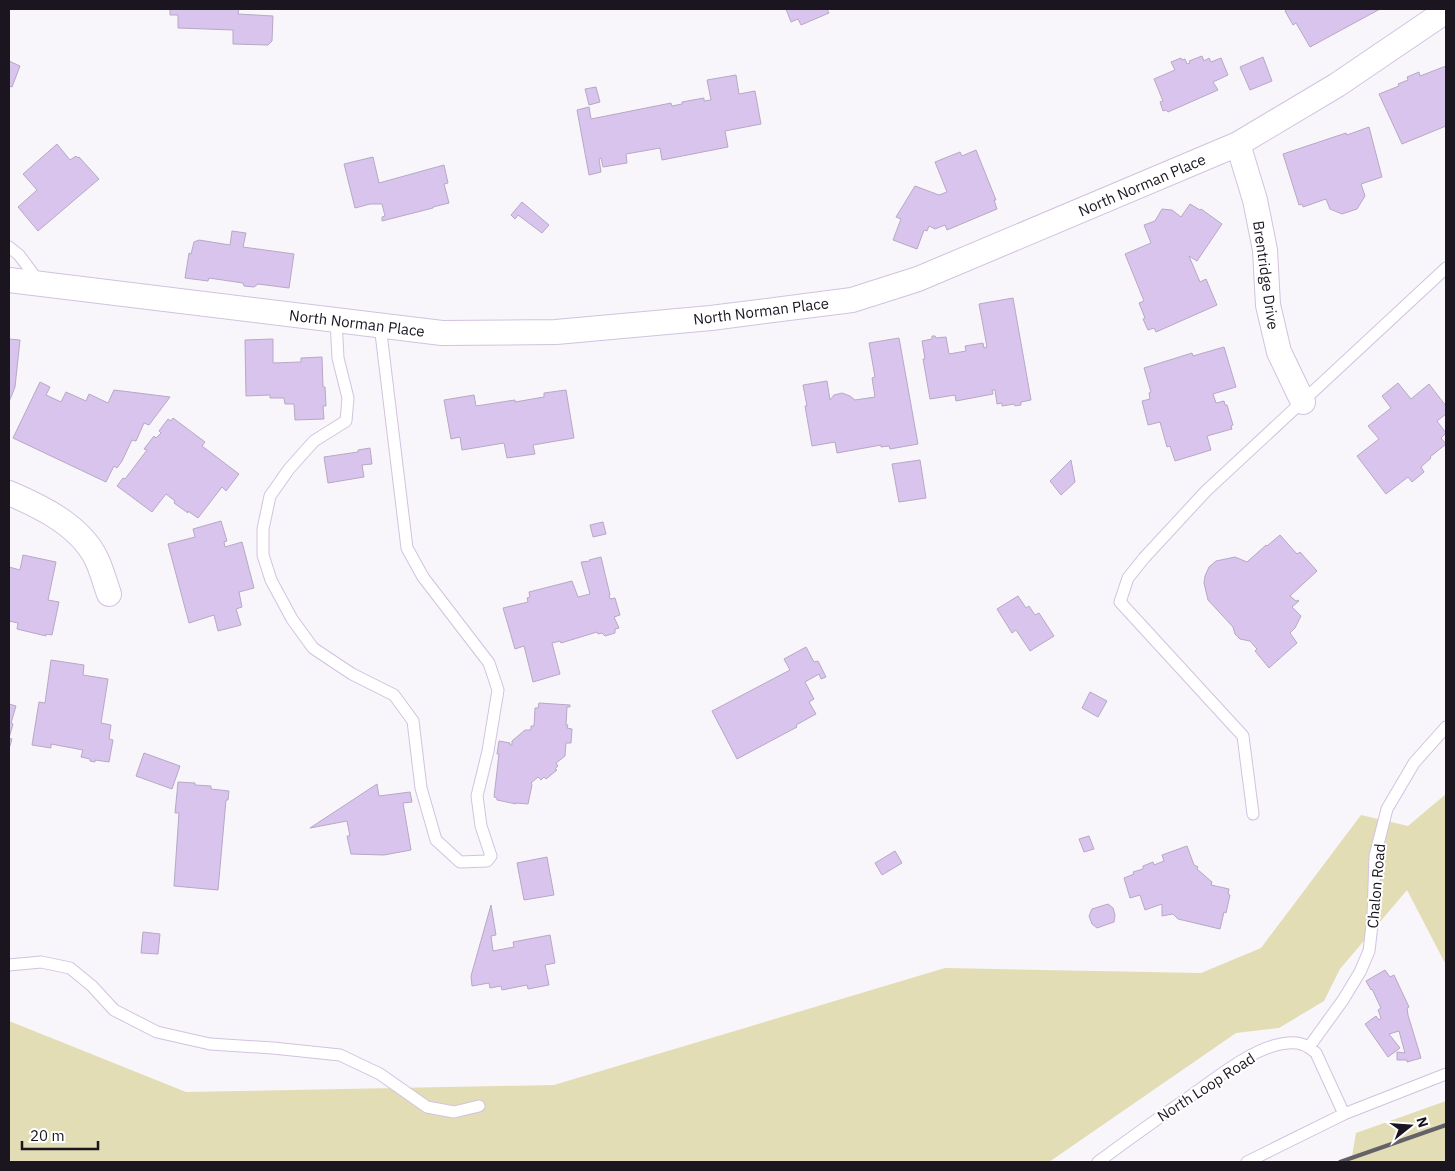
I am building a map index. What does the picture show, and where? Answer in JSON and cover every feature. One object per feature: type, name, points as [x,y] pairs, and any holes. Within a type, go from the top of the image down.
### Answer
[{"type":"street","name":"North Norman Place","points":[[9,280],[442,333],[556,332],[711,318],[852,300],[918,279],[1238,144],[1338,85],[1446,11]]},
{"type":"street","name":"Brentridge Drive","points":[[1238,144],[1254,200],[1265,250],[1268,304],[1279,352],[1303,402]]},
{"type":"street","points":[[9,493],[36,504],[78,533],[97,559],[109,594]]},
{"type":"lane","points":[[9,247],[19,255],[41,284]]},
{"type":"lane","points":[[1253,814],[1243,736],[1120,602],[1128,578],[1206,491],[1446,268]]},
{"type":"lane","points":[[336,320],[338,358],[348,398],[346,421],[314,441],[289,469],[270,496],[263,529],[263,555],[271,580],[292,619],[313,648],[352,674],[394,695],[413,722],[421,788],[436,840],[460,862],[487,861],[491,856],[481,826],[477,796],[488,751],[498,690],[488,663],[423,577],[407,548],[380,326]]},
{"type":"lane","name":"Chalon Road","points":[[1309,1047],[1343,1000],[1360,972],[1369,951],[1374,916],[1375,856],[1387,809],[1414,763],[1446,727]]},
{"type":"lane","points":[[9,965],[41,962],[70,968],[92,986],[114,1010],[157,1032],[210,1044],[340,1055],[380,1074],[427,1107],[454,1112],[479,1106]]},
{"type":"lane","name":"North Loop Road","points":[[1098,1162],[1245,1059],[1268,1048],[1287,1042],[1301,1043],[1309,1047]]},
{"type":"lane","points":[[1309,1047],[1316,1053],[1344,1114]]},
{"type":"lane","points":[[1247,1162],[1344,1114],[1446,1074]]},
{"type":"shaded area","points":[[1446,794],[1446,965],[1407,890],[1340,969],[1324,1001],[1279,1028],[1236,1033],[1049,1162],[9,1162],[9,1021],[186,1092],[554,1085],[945,968],[1201,973],[1261,948],[1361,815],[1408,826]]},
{"type":"shaded area","points":[[1446,1101],[1446,1162],[1351,1162],[1356,1133]]},
{"type":"building","points":[[170,9],[239,9],[238,14],[273,16],[272,41],[268,45],[233,44],[233,30],[178,28],[178,15],[170,15]]},
{"type":"building","points":[[786,9],[827,9],[829,13],[801,25],[798,19],[791,22]]},
{"type":"building","points":[[1288,9],[1380,9],[1310,47],[1296,23],[1293,25],[1285,11]]},
{"type":"building","points":[[1202,56],[1204,61],[1209,58],[1211,62],[1221,58],[1228,75],[1213,82],[1218,90],[1168,112],[1166,110],[1163,111],[1160,102],[1163,101],[1154,79],[1175,70],[1171,62],[1181,58],[1182,60],[1185,59],[1187,64],[1190,63],[1189,61]]},
{"type":"building","points":[[1263,57],[1272,81],[1250,90],[1240,67]]},
{"type":"building","points":[[9,61],[20,66],[12,87],[9,86]]},
{"type":"building","points":[[1446,66],[1446,126],[1402,144],[1379,94],[1399,86],[1398,84],[1408,80],[1407,77],[1419,72],[1420,76]]},
{"type":"building","points":[[736,75],[739,94],[755,91],[761,124],[725,131],[728,147],[662,160],[660,148],[626,154],[627,163],[603,167],[601,158],[599,159],[601,172],[589,175],[577,110],[589,107],[591,119],[671,103],[672,106],[704,98],[704,101],[711,100],[707,80]]},
{"type":"building","points":[[596,87],[600,102],[589,105],[585,89]]},
{"type":"building","points":[[1369,127],[1382,177],[1361,184],[1365,196],[1357,209],[1342,214],[1330,209],[1326,199],[1303,207],[1302,204],[1299,205],[1283,154]]},
{"type":"building","points":[[57,144],[70,160],[76,156],[79,157],[99,179],[38,231],[18,207],[37,190],[23,174]]},
{"type":"building","points":[[976,150],[996,200],[994,200],[997,209],[947,230],[945,225],[935,229],[929,226],[927,231],[924,230],[917,249],[893,240],[901,219],[896,217],[915,186],[939,195],[947,192],[935,162],[960,152],[962,156]]},
{"type":"building","points":[[373,157],[379,183],[444,165],[448,183],[444,184],[449,203],[382,221],[382,217],[385,216],[382,204],[370,204],[355,208],[344,164]]},
{"type":"building","points":[[522,202],[549,225],[542,233],[518,215],[515,219],[511,215]]},
{"type":"building","points":[[1190,204],[1201,209],[1222,224],[1197,261],[1189,256],[1200,282],[1206,279],[1217,305],[1156,332],[1154,328],[1148,330],[1139,303],[1144,301],[1125,254],[1151,243],[1144,225],[1155,221],[1162,209],[1172,210],[1181,217]]},
{"type":"building","points":[[232,231],[246,233],[243,247],[294,254],[289,288],[258,284],[254,287],[244,286],[243,283],[209,278],[208,281],[185,278],[189,253],[191,254],[194,242],[199,240],[230,245]]},
{"type":"building","points":[[1013,298],[1031,400],[1021,402],[1021,405],[1002,406],[1002,403],[997,404],[995,390],[992,390],[993,394],[956,401],[955,395],[930,399],[922,341],[932,339],[932,336],[936,338],[946,337],[949,354],[966,351],[965,346],[983,343],[984,348],[987,347],[979,304]]},
{"type":"building","points":[[899,338],[918,444],[890,449],[889,446],[881,447],[881,445],[837,453],[835,442],[812,446],[803,385],[827,381],[830,400],[834,395],[842,393],[855,400],[875,397],[872,378],[875,377],[869,343]]},
{"type":"building","points":[[9,339],[20,340],[15,387],[9,402]]},
{"type":"building","points":[[273,339],[273,363],[301,362],[301,358],[322,357],[326,406],[323,406],[324,419],[295,420],[294,404],[285,404],[284,398],[270,398],[270,395],[246,396],[245,340]]},
{"type":"building","points":[[1224,347],[1236,387],[1213,394],[1216,403],[1224,401],[1225,405],[1227,405],[1233,425],[1231,426],[1232,429],[1207,436],[1211,450],[1175,461],[1170,446],[1167,447],[1160,422],[1148,425],[1142,401],[1150,399],[1149,393],[1151,392],[1144,368],[1192,353],[1193,356]]},
{"type":"building","points":[[40,382],[50,387],[46,395],[61,402],[66,392],[86,401],[89,394],[108,403],[114,390],[170,397],[149,425],[144,423],[136,441],[132,440],[122,461],[117,468],[114,466],[106,482],[13,438]]},
{"type":"building","points":[[1398,383],[1411,399],[1429,384],[1446,406],[1446,414],[1437,421],[1446,433],[1441,438],[1446,444],[1421,467],[1424,472],[1412,482],[1408,477],[1386,494],[1357,456],[1379,439],[1368,426],[1391,408],[1382,396]]},
{"type":"building","points":[[566,390],[574,438],[533,445],[535,454],[507,458],[504,443],[462,450],[460,437],[451,439],[444,400],[474,395],[476,406],[544,397],[544,393]]},
{"type":"building","points":[[173,418],[205,442],[202,446],[239,474],[226,491],[222,487],[198,518],[174,503],[175,501],[166,494],[152,512],[117,486],[123,478],[125,479],[147,450],[144,449],[154,436],[156,438],[161,433],[159,431],[168,419],[171,421]]},
{"type":"building","points":[[370,448],[372,464],[362,465],[364,477],[328,483],[324,457],[358,452],[358,450]]},
{"type":"building","points":[[920,460],[926,498],[899,502],[892,464]]},
{"type":"building","points":[[1071,460],[1075,482],[1061,495],[1050,481]]},
{"type":"building","points":[[221,521],[227,541],[224,542],[225,547],[242,542],[254,588],[239,592],[242,607],[236,609],[241,625],[218,631],[214,615],[189,623],[168,544],[195,537],[193,529]]},
{"type":"building","points":[[603,522],[606,534],[593,537],[590,525]]},
{"type":"building","points":[[1280,535],[1297,554],[1300,552],[1317,571],[1290,596],[1299,601],[1292,607],[1301,616],[1290,633],[1297,643],[1269,668],[1255,651],[1257,649],[1250,641],[1240,639],[1235,634],[1233,627],[1208,600],[1204,583],[1209,567],[1216,561],[1235,557],[1247,562]]},
{"type":"building","points":[[23,555],[56,562],[48,600],[59,602],[52,635],[46,634],[46,636],[17,629],[18,623],[9,621],[9,567],[20,570]]},
{"type":"building","points":[[601,557],[610,599],[615,598],[620,615],[614,617],[619,628],[615,629],[615,633],[605,636],[597,632],[561,643],[560,641],[552,643],[560,674],[533,682],[524,646],[515,649],[503,608],[528,602],[529,592],[572,581],[578,597],[590,594],[581,562]]},
{"type":"building","points":[[1018,596],[1026,608],[1029,606],[1035,615],[1039,613],[1054,636],[1030,651],[1016,630],[1012,633],[997,609]]},
{"type":"building","points":[[806,647],[814,662],[818,661],[826,677],[821,679],[819,674],[805,682],[814,699],[809,702],[816,714],[796,725],[797,727],[737,759],[712,711],[790,670],[784,659]]},
{"type":"building","points":[[51,660],[84,665],[83,675],[108,679],[101,723],[111,725],[109,739],[113,740],[109,762],[95,760],[95,762],[81,757],[83,750],[51,744],[51,748],[32,745],[39,702],[45,703]]},
{"type":"building","points":[[1090,692],[1107,701],[1098,717],[1082,708]]},
{"type":"building","points":[[539,703],[570,705],[570,707],[567,707],[566,725],[568,725],[567,728],[572,729],[571,743],[566,743],[565,756],[556,763],[558,766],[555,769],[557,770],[546,779],[544,777],[541,780],[538,777],[531,783],[528,804],[516,804],[497,800],[494,797],[499,741],[512,745],[512,741],[525,730],[531,730],[531,726],[534,726],[535,708],[538,708]]},
{"type":"building","points":[[9,704],[16,706],[9,738]]},
{"type":"building","points":[[9,738],[12,739],[9,749]]},
{"type":"building","points":[[144,753],[180,766],[172,789],[136,776]]},
{"type":"building","points":[[178,782],[195,783],[195,785],[211,786],[211,789],[229,791],[228,800],[226,800],[218,890],[174,886],[179,813],[175,813]]},
{"type":"building","points":[[377,784],[379,796],[410,792],[412,802],[403,803],[411,850],[384,855],[351,854],[347,836],[350,836],[347,821],[310,828]]},
{"type":"building","points":[[1089,836],[1094,849],[1084,852],[1079,839]]},
{"type":"building","points":[[1187,846],[1194,865],[1212,882],[1211,885],[1229,889],[1228,894],[1230,895],[1226,913],[1224,912],[1220,929],[1178,919],[1173,914],[1162,916],[1162,904],[1145,910],[1140,895],[1130,898],[1124,878],[1134,874],[1133,872],[1143,869],[1143,866],[1153,862],[1154,865],[1164,861],[1162,855]]},
{"type":"building","points":[[895,851],[902,863],[882,875],[875,863]]},
{"type":"building","points":[[547,857],[554,895],[524,900],[517,863]]},
{"type":"building","points":[[1108,904],[1113,908],[1114,922],[1097,928],[1092,924],[1089,916],[1092,909]]},
{"type":"building","points":[[491,905],[496,935],[491,936],[493,951],[514,947],[513,942],[550,935],[555,963],[545,965],[549,985],[528,989],[527,985],[502,990],[501,986],[490,988],[489,983],[472,986],[471,976]]},
{"type":"building","points":[[143,932],[160,934],[158,954],[141,953]]},
{"type":"building","points":[[1385,970],[1390,977],[1394,975],[1409,1007],[1407,1008],[1408,1015],[1421,1058],[1407,1062],[1407,1060],[1397,1060],[1397,1052],[1405,1053],[1399,1031],[1389,1034],[1400,1048],[1388,1057],[1365,1024],[1376,1016],[1379,1020],[1381,1018],[1378,1010],[1381,1008],[1366,981]]},
{"type":"railway","points":[[1340,1162],[1446,1125]]}]
